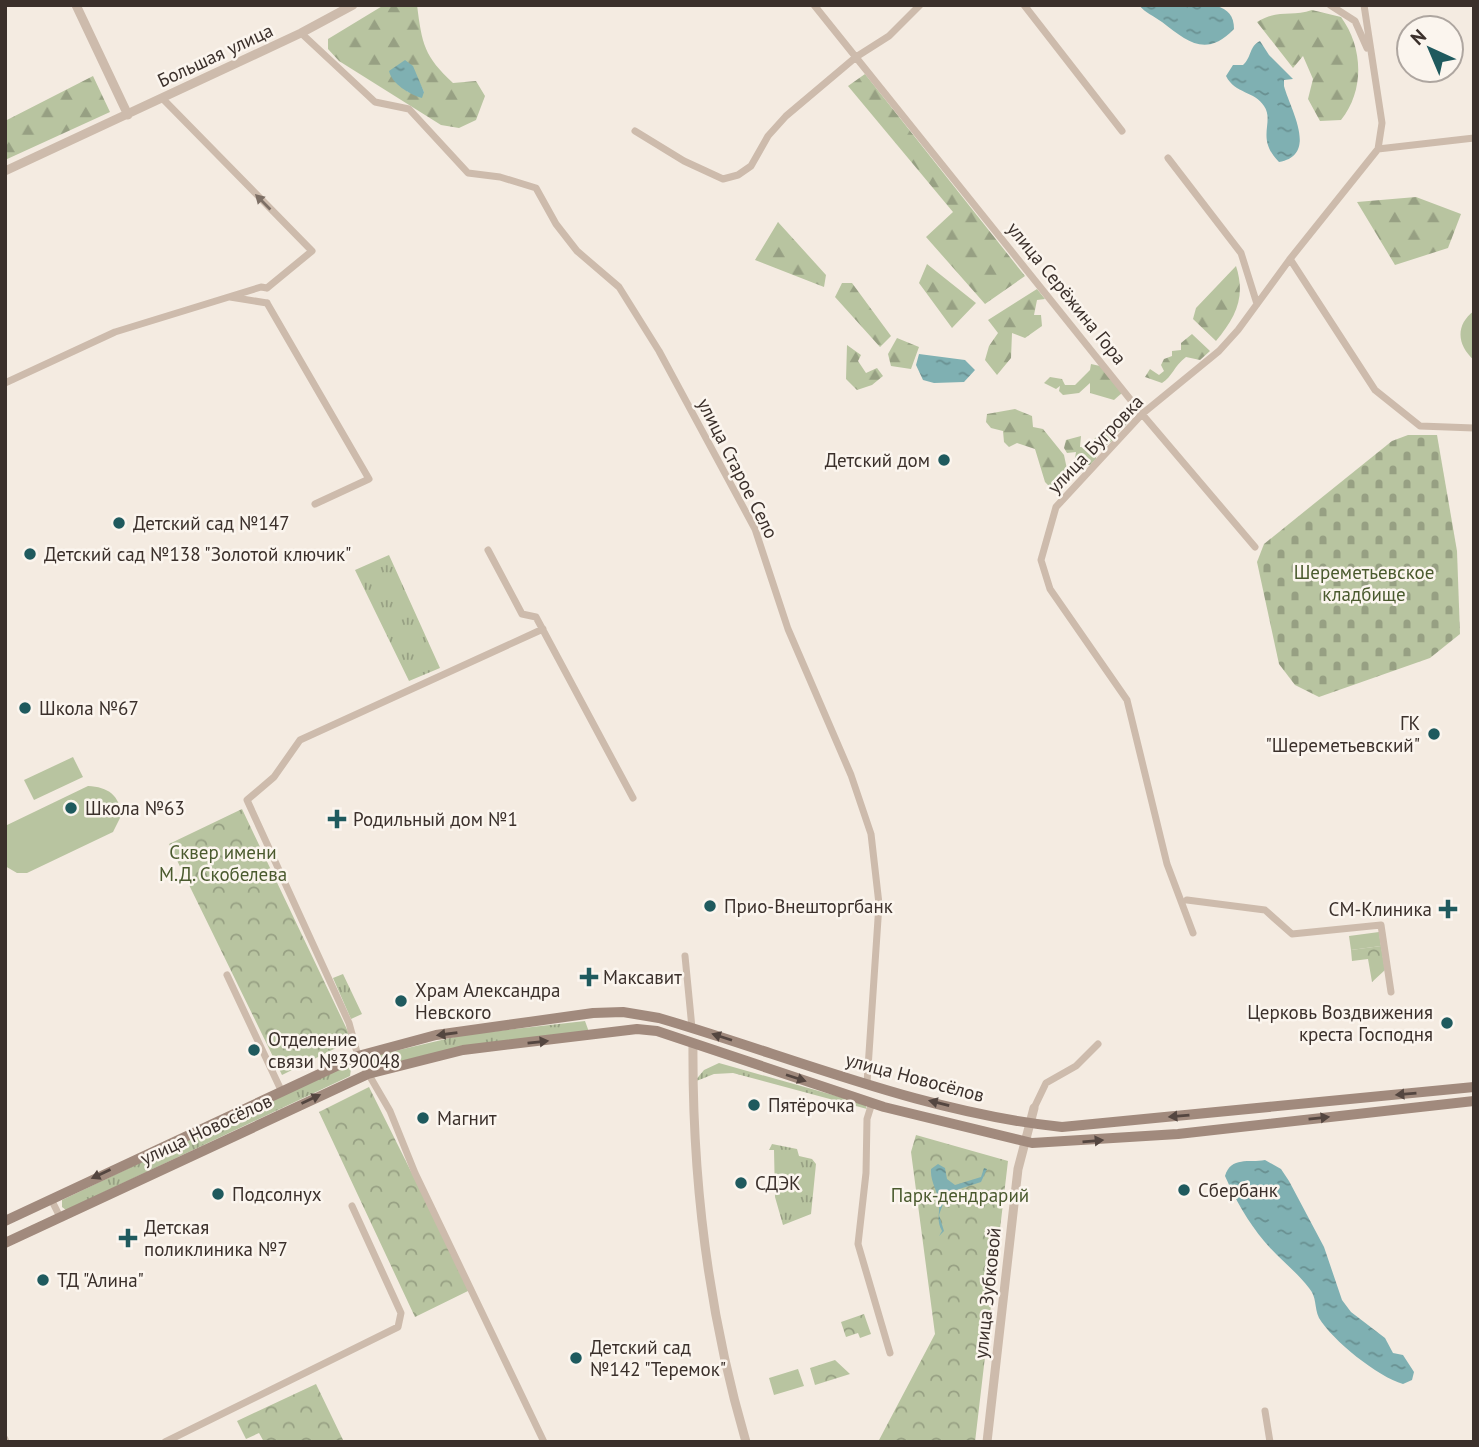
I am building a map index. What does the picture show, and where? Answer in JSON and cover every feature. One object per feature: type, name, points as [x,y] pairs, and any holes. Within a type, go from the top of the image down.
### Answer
[{"type":"main road","name":"улица Новосёлов","points":[[5,1221],[358,1056],[436,1035],[593,1013],[636,1013],[936,1103],[1030,1124],[1062,1127],[1474,1087]]},
{"type":"main road","name":"улица Новосёлов","points":[[5,1243],[368,1074],[463,1050],[637,1029],[657,1031],[872,1103],[1025,1142],[1062,1143],[1178,1134],[1474,1101]]},
{"type":"street","points":[[76,5],[128,116]]},
{"type":"street","name":"Большая улица","points":[[5,171],[128,116],[301,33],[353,5]]},
{"type":"street","name":"улица Серёжина Гора","points":[[814,5],[1142,414],[1255,547]]},
{"type":"street","points":[[635,131],[723,179],[738,175],[751,166],[768,136],[786,116],[856,57],[889,36],[919,5]]},
{"type":"street","points":[[1024,5],[1122,131]]},
{"type":"street","points":[[1330,5],[1354,20],[1370,52]]},
{"type":"street","points":[[1364,5],[1382,123],[1378,149],[1474,138]]},
{"type":"street","name":"улица Старое Село","points":[[301,33],[375,102],[409,109],[468,173],[500,177],[536,188],[556,224],[578,251],[619,287],[659,351],[755,528],[788,629],[850,775],[871,834],[879,904],[867,1083]]},
{"type":"street","points":[[5,383],[115,332],[261,287],[267,288],[312,251],[163,99]]},
{"type":"street","name":"улица Бугровка","points":[[1193,933],[1167,864],[1127,700],[1050,589],[1041,559],[1056,507],[1142,414],[1219,351],[1378,149]]},
{"type":"street","points":[[1168,158],[1241,253],[1257,304]]},
{"type":"street","points":[[1290,259],[1375,390],[1420,426],[1474,428]]},
{"type":"street","points":[[267,288],[270,301],[267,303]]},
{"type":"street","points":[[228,297],[267,303]]},
{"type":"street","points":[[267,303],[369,479],[315,504]]},
{"type":"street","points":[[488,550],[522,614],[536,617],[543,629],[633,799]]},
{"type":"street","points":[[543,629],[300,740],[274,776],[247,800],[349,1023],[358,1056],[390,1111],[415,1173],[544,1442]]},
{"type":"street","points":[[1186,900],[1265,910],[1292,934],[1381,925],[1391,992]]},
{"type":"street","points":[[685,956],[692,1028]]},
{"type":"street","points":[[227,975],[281,1090]]},
{"type":"street","points":[[693,1044],[694,1133],[708,1285],[746,1442]]},
{"type":"street","points":[[1034,1108],[1046,1083],[1076,1066],[1098,1044]]},
{"type":"street","points":[[872,1103],[867,1119],[866,1173],[858,1244],[890,1353]]},
{"type":"street","name":"улица Зубковой","points":[[987,1442],[1018,1168],[1034,1108]]},
{"type":"street","points":[[51,1199],[60,1217]]},
{"type":"street","points":[[165,1442],[398,1327],[401,1312],[352,1206]]},
{"type":"street","points":[[1265,1411],[1270,1442]]},
{"type":"green space","points":[[384,5],[417,5],[423,40],[430,57],[453,83],[476,81],[485,96],[476,120],[459,128],[441,125],[339,61],[328,49],[328,39]],"holes":[[[417,78],[424,92],[408,92],[397,81]]]},
{"type":"green space","points":[[1312,10],[1341,17],[1354,42],[1357,82],[1349,108],[1341,120],[1320,121],[1308,99],[1313,79],[1303,56],[1293,68],[1257,22],[1278,14]]},
{"type":"green space","points":[[865,74],[1025,276],[985,304],[926,237],[953,212],[848,86]]},
{"type":"green space","points":[[93,76],[110,112],[5,160],[5,121]]},
{"type":"green space","points":[[1416,197],[1461,214],[1448,248],[1395,265],[1357,202]]},
{"type":"green space","points":[[778,222],[826,275],[824,287],[755,260]]},
{"type":"green space","points":[[927,264],[976,303],[952,328],[919,283]]},
{"type":"green space","points":[[1236,266],[1240,287],[1237,306],[1229,324],[1216,341],[1193,319],[1196,308]]},
{"type":"green space","points":[[842,283],[852,283],[891,336],[880,347],[835,297]]},
{"type":"green space","points":[[1037,289],[1045,299],[1037,300],[1034,315],[1041,315],[1042,326],[1025,338],[1012,333],[1011,358],[997,375],[985,360],[989,346],[998,333],[988,320]]},
{"type":"green space","points":[[1474,311],[1474,360],[1464,348],[1460,335],[1464,322]]},
{"type":"green space","points":[[1192,334],[1210,351],[1200,360],[1186,357],[1162,383],[1145,377],[1150,369],[1159,375],[1164,371],[1161,365],[1164,359],[1172,356],[1172,351],[1181,350],[1181,343]]},
{"type":"green space","points":[[897,338],[919,347],[911,369],[891,366],[888,354]]},
{"type":"green space","points":[[847,345],[861,355],[858,361],[866,373],[877,368],[883,376],[872,385],[857,390],[846,379]]},
{"type":"green space","points":[[1091,364],[1100,366],[1123,392],[1114,400],[1090,393],[1090,383],[1079,393],[1063,395],[1059,391],[1060,386],[1056,389],[1044,383],[1050,377],[1062,379],[1065,385],[1075,385],[1090,370]]},
{"type":"green space","points":[[1015,409],[1032,416],[1033,427],[1043,429],[1064,455],[1068,474],[1052,489],[1045,482],[1035,449],[1017,443],[1009,447],[1004,442],[1003,431],[991,428],[986,422],[987,414]]},
{"type":"green space","points":[[1125,415],[1129,422],[1115,435],[1115,439],[1097,452],[1096,459],[1090,465],[1081,464],[1075,458],[1076,452],[1067,453],[1064,448],[1066,440],[1081,436],[1080,447],[1090,448],[1091,441]]},
{"type":"green space","name":"Шереметьевское кладбище","points":[[1408,435],[1437,435],[1457,551],[1460,634],[1430,658],[1319,697],[1295,685],[1279,664],[1257,562],[1264,544],[1392,441]]},
{"type":"green space","points":[[389,555],[440,668],[409,681],[355,570]]},
{"type":"green space","points":[[73,757],[83,777],[34,800],[24,780]]},
{"type":"green space","points":[[88,786],[107,790],[118,803],[121,816],[113,832],[27,873],[17,873],[5,866],[5,826]]},
{"type":"green space","name":"Сквер имени М.Д. Скобелева","points":[[242,809],[352,1040],[282,1075],[169,844]]},
{"type":"green space","points":[[1379,932],[1381,946],[1351,950],[1349,936]]},
{"type":"green space","points":[[1381,946],[1385,970],[1372,982],[1368,959],[1352,961],[1351,950]]},
{"type":"green space","points":[[343,974],[362,1014],[351,1019],[333,978]]},
{"type":"green space","points":[[585,1021],[589,1032],[464,1046],[373,1068],[367,1063],[369,1057],[463,1035]]},
{"type":"green space","points":[[719,1063],[865,1104],[867,1109],[733,1073],[714,1074],[694,1082],[704,1070]]},
{"type":"green space","points":[[345,1065],[351,1069],[350,1076],[66,1210],[62,1207],[62,1200]]},
{"type":"green space","points":[[369,1087],[470,1290],[415,1317],[319,1112]]},
{"type":"green space","name":"Парк-дендрарий","points":[[916,1135],[1008,1161],[975,1442],[878,1442],[935,1334],[911,1152]]},
{"type":"green space","points":[[772,1144],[797,1149],[799,1156],[812,1159],[816,1164],[811,1214],[783,1225],[775,1197],[774,1150],[769,1150]]},
{"type":"green space","points":[[864,1314],[871,1334],[860,1338],[858,1333],[846,1337],[841,1322]]},
{"type":"green space","points":[[835,1360],[850,1374],[815,1385],[810,1368]]},
{"type":"green space","points":[[798,1369],[804,1386],[774,1395],[769,1378]]},
{"type":"green space","points":[[316,1384],[344,1442],[264,1442],[259,1433],[246,1439],[237,1421]]},
{"type":"water","points":[[1139,5],[1216,6],[1230,14],[1234,29],[1215,43],[1197,44],[1180,36]]},
{"type":"water","points":[[1260,41],[1269,55],[1293,79],[1284,80],[1284,86],[1296,118],[1300,141],[1298,150],[1291,158],[1279,162],[1268,145],[1268,118],[1264,106],[1256,98],[1234,86],[1226,76],[1233,65],[1243,65]]},
{"type":"water","points":[[405,60],[413,66],[424,92],[422,98],[402,88],[391,76],[389,71]]},
{"type":"water","points":[[919,354],[965,360],[975,370],[964,382],[934,383],[923,380],[916,365]]},
{"type":"water","points":[[1265,1160],[1281,1169],[1289,1181],[1324,1247],[1342,1300],[1351,1312],[1385,1338],[1393,1353],[1403,1355],[1414,1372],[1412,1380],[1403,1384],[1381,1374],[1356,1357],[1334,1337],[1319,1318],[1312,1291],[1269,1247],[1247,1218],[1225,1176],[1236,1163]]},
{"type":"water","points":[[938,1164],[945,1168],[947,1179],[955,1185],[981,1177],[984,1168],[987,1169],[981,1182],[947,1193],[939,1215],[939,1203],[931,1169]]},
{"type":"water","points":[[939,1215],[944,1231],[939,1236],[942,1231]]},
{"type":"place","name":"Детский дом","points":[[944,460]]},
{"type":"place","name":"Детский сад №147","points":[[119,523]]},
{"type":"place","name":"Детский сад №138 \"Золотой ключик\"","points":[[30,554]]},
{"type":"place","name":"Школа №67","points":[[25,708]]},
{"type":"place","name":"ГК \"Шереметьевский\"","points":[[1434,734]]},
{"type":"place","name":"Школа №63","points":[[71,808]]},
{"type":"place","name":"Родильный дом №1","points":[[337,819]]},
{"type":"place","name":"Прио-Внешторгбанк","points":[[710,906]]},
{"type":"place","name":"СМ-Клиника","points":[[1448,909]]},
{"type":"place","name":"Максавит","points":[[589,977]]},
{"type":"place","name":"Храм Александра Невского","points":[[401,1001]]},
{"type":"place","name":"Церковь Воздвижения креста Господня","points":[[1447,1023]]},
{"type":"place","name":"Отделение связи №390048","points":[[254,1050]]},
{"type":"place","name":"Пятёрочка","points":[[754,1105]]},
{"type":"place","name":"Магнит","points":[[423,1118]]},
{"type":"place","name":"СДЭК","points":[[741,1183]]},
{"type":"place","name":"Сбербанк","points":[[1184,1190]]},
{"type":"place","name":"Подсолнух","points":[[218,1194]]},
{"type":"place","name":"Детская поликлиника №7","points":[[128,1238]]},
{"type":"place","name":"ТД \"Алина\"","points":[[43,1280]]},
{"type":"place","name":"Детский сад №142 \"Теремок\"","points":[[576,1358]]}]
